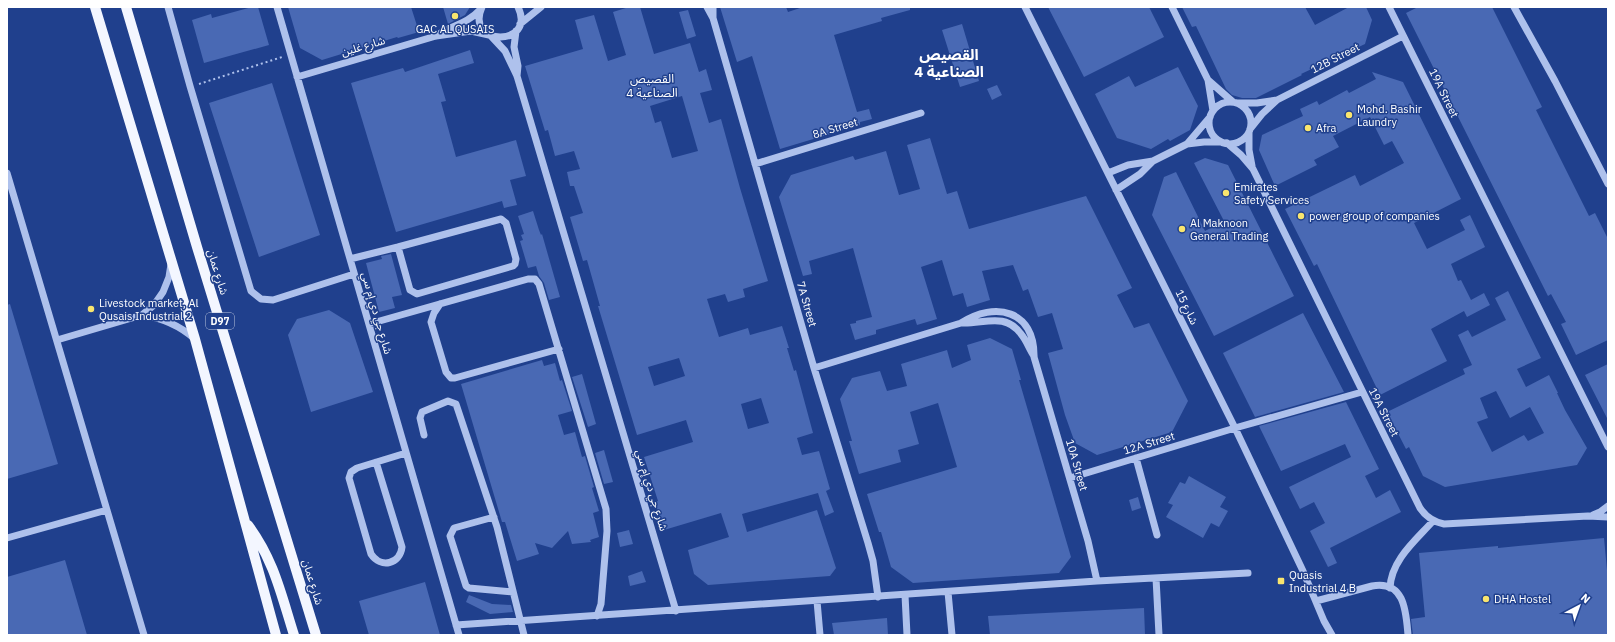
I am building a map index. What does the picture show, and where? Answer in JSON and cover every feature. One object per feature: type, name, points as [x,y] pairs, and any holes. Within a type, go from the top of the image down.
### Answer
[{"type":"main road","name":"D97","points":[[95,7],[195,339],[276,635]]},
{"type":"main road","name":"شارع عمان","points":[[126,7],[195,240],[316,635]]},
{"type":"main road","points":[[244,520],[266,551],[274,570],[294,635]]},
{"type":"street","points":[[168,7],[251,291],[261,299],[273,300],[354,274]]},
{"type":"street","name":"شارع جي دي إم سي","points":[[277,7],[459,635]]},
{"type":"street","points":[[518,7],[521,13],[520,24]]},
{"type":"street","points":[[516,31],[520,24],[541,7]]},
{"type":"street","points":[[707,7],[713,18]]},
{"type":"street","points":[[713,7],[713,18]]},
{"type":"street","name":"شارع 15","points":[[1025,7],[1235,428],[1303,571],[1324,621],[1332,635]]},
{"type":"street","points":[[1172,7],[1208,80],[1211,114],[1210,128],[1216,138],[1241,155],[1253,169]]},
{"type":"street","name":"19A Street","points":[[1389,7],[1608,447]]},
{"type":"street","points":[[1514,7],[1555,81],[1608,184]]},
{"type":"street","name":"شارع غلين","points":[[482,8],[480,14],[481,26],[490,35]]},
{"type":"street","name":"شارع غلين","points":[[436,36],[444,30],[466,21],[482,8]]},
{"type":"street","name":"7A Street","points":[[713,18],[814,368],[868,543],[875,573],[878,597]]},
{"type":"street","name":"شارع غلين","points":[[297,77],[436,36],[471,31],[490,35],[496,38],[507,37],[516,31]]},
{"type":"street","name":"شارع جي دي إم سي","points":[[516,31],[514,47],[518,69],[517,76]]},
{"type":"street","name":"شارع جي دي إم سي","points":[[490,35],[505,52],[517,76],[676,611]]},
{"type":"street","name":"12B Street","points":[[1277,100],[1403,36]]},
{"type":"street","points":[[1208,80],[1235,103],[1242,106],[1249,114],[1251,124],[1249,130],[1250,150],[1253,169]]},
{"type":"street","points":[[1108,173],[1128,165],[1152,161],[1187,144],[1204,142],[1224,142],[1232,144],[1242,140],[1262,114],[1277,100]]},
{"type":"street","points":[[1187,144],[1211,114],[1222,104],[1257,103],[1277,100]]},
{"type":"street","name":"8A Street","points":[[755,164],[921,113]]},
{"type":"street","points":[[1116,190],[1140,174],[1152,161]]},
{"type":"street","name":"19A Street","points":[[1253,169],[1420,508],[1433,521]]},
{"type":"street","points":[[7,173],[144,635]]},
{"type":"street","points":[[350,259],[500,219],[506,223],[516,262],[510,267],[417,294],[410,290],[398,247]]},
{"type":"street","points":[[57,340],[142,315],[154,305],[163,292],[169,277],[171,262]]},
{"type":"street","points":[[369,324],[528,279],[535,280],[539,284],[606,509],[607,531],[601,604],[598,616]]},
{"type":"street","points":[[440,304],[434,313],[431,322],[446,372],[451,378],[559,349]]},
{"type":"street","points":[[142,315],[157,317],[171,322],[195,339]]},
{"type":"street","name":"10A Street","points":[[814,368],[961,323],[989,320],[1007,323],[1021,334],[1034,356],[1088,541],[1097,581]]},
{"type":"street","name":"12A Street","points":[[1070,478],[1235,428],[1362,392]]},
{"type":"street","points":[[424,435],[420,418],[422,412],[448,402],[456,404],[494,517],[524,635]]},
{"type":"street","points":[[376,462],[402,547],[400,556],[397,559],[385,564],[377,561],[371,554],[348,481],[349,475],[354,470],[376,462],[406,453]]},
{"type":"street","points":[[1136,458],[1157,535]]},
{"type":"street","points":[[1588,516],[1600,512],[1608,506]]},
{"type":"street","points":[[7,538],[107,510]]},
{"type":"street","points":[[1390,588],[1392,574],[1398,562],[1433,521],[1444,524],[1588,516],[1608,517]]},
{"type":"street","points":[[494,517],[454,528],[450,536],[466,586],[469,588],[513,592]]},
{"type":"street","points":[[456,625],[1248,572]]},
{"type":"street","points":[[1156,578],[1159,635]]},
{"type":"street","points":[[1316,602],[1372,586],[1390,588],[1399,595],[1404,605],[1408,635]]},
{"type":"street","points":[[948,592],[952,635]]},
{"type":"street","points":[[905,595],[906,635]]},
{"type":"street","points":[[818,601],[820,635]]},
{"type":"street","name":"شارع 15","points":[[1324,621],[1325,635]]},
{"type":"path","points":[[190,86],[290,55]]},
{"type":"building","points":[[252,7],[258,7],[269,45],[204,63],[192,20],[211,14],[212,18]]},
{"type":"building","points":[[288,7],[411,7],[419,32],[397,37],[322,60],[300,48]]},
{"type":"building","name":"GAC AL QUSAIS","points":[[443,7],[470,7],[465,15],[448,24]]},
{"type":"building","points":[[629,7],[640,7],[654,54],[690,43],[699,72],[706,69],[712,90],[700,93],[709,123],[721,119],[768,281],[743,289],[745,297],[728,302],[725,294],[707,299],[719,337],[748,328],[750,335],[782,326],[789,348],[787,348],[794,371],[796,370],[813,433],[797,438],[802,455],[819,451],[830,489],[826,491],[834,512],[825,516],[818,493],[742,514],[747,532],[817,510],[836,568],[830,576],[708,585],[694,574],[688,550],[729,537],[721,513],[664,530],[655,502],[658,501],[644,457],[693,442],[686,420],[637,435],[598,306],[600,306],[587,260],[583,261],[570,217],[583,213],[574,186],[570,186],[567,172],[580,169],[574,151],[555,156],[548,130],[545,131],[525,66],[583,49],[575,20],[594,15],[608,61],[626,55],[613,12]],"holes":[[[682,96],[698,151],[672,158],[661,121],[655,123],[650,106]],[[679,358],[685,376],[654,386],[648,367]],[[761,398],[769,423],[748,429],[741,404]]]},
{"type":"building","points":[[720,7],[786,7],[788,12],[803,7],[910,7],[910,10],[881,18],[882,21],[834,35],[857,112],[869,109],[872,119],[860,122],[860,125],[780,149],[752,56],[737,62]]},
{"type":"building","points":[[1048,7],[1149,7],[1164,37],[1084,77]]},
{"type":"building","points":[[1182,7],[1305,7],[1315,25],[1349,7],[1366,7],[1372,20],[1365,44],[1301,74],[1302,75],[1256,98],[1242,98],[1232,95],[1226,89],[1196,26],[1192,27]]},
{"type":"building","points":[[1418,7],[1492,7],[1542,107],[1536,110],[1589,216],[1595,213],[1608,239],[1608,340],[1576,355],[1561,324],[1566,322],[1551,294],[1548,296],[1406,13]]},
{"type":"building","points":[[688,10],[696,36],[687,39],[679,12]]},
{"type":"building","points":[[962,24],[979,81],[960,87],[942,30]]},
{"type":"building","points":[[470,50],[474,63],[438,74],[446,101],[441,102],[456,157],[516,140],[526,176],[510,180],[517,205],[504,208],[502,201],[396,232],[351,83],[403,68],[405,72]]},
{"type":"building","points":[[1178,67],[1198,106],[1190,130],[1170,141],[1168,139],[1151,149],[1117,138],[1095,94],[1129,76],[1135,87]]},
{"type":"building","points":[[1372,72],[1403,82],[1461,199],[1414,223],[1427,249],[1465,230],[1460,220],[1470,215],[1485,247],[1451,264],[1458,281],[1461,280],[1471,300],[1484,293],[1490,305],[1467,317],[1464,311],[1431,329],[1447,361],[1380,395],[1317,264],[1314,266],[1285,209],[1355,175],[1360,186],[1404,163],[1392,141],[1384,145],[1370,117],[1333,136],[1339,147],[1314,160],[1317,165],[1275,186],[1259,150],[1262,135],[1303,116],[1300,109],[1317,101],[1319,105],[1347,90],[1349,93],[1376,79]]},
{"type":"building","points":[[272,83],[320,235],[259,257],[209,103]]},
{"type":"building","points":[[997,85],[1002,95],[992,100],[987,89]]},
{"type":"building","points":[[930,138],[947,194],[957,191],[969,229],[1086,196],[1132,288],[1117,295],[1134,328],[1149,323],[1188,401],[1172,432],[1097,455],[1075,443],[1065,415],[1048,353],[1063,349],[1052,313],[1038,317],[1028,289],[1023,291],[1013,265],[982,271],[990,300],[967,307],[963,293],[953,296],[942,260],[921,267],[937,319],[917,325],[915,319],[876,330],[876,334],[855,340],[850,324],[872,317],[853,248],[809,261],[812,274],[803,276],[779,197],[791,175],[853,156],[855,160],[886,151],[899,195],[920,189],[907,145]]},
{"type":"building","points":[[1205,158],[1228,165],[1294,296],[1214,336],[1152,215],[1164,177],[1176,172],[1205,231],[1224,221],[1194,163]]},
{"type":"building","points":[[533,211],[541,235],[542,234],[560,297],[549,300],[544,283],[539,276],[536,266],[528,268],[520,241],[523,240],[521,235],[524,234],[518,216]]},
{"type":"building","points":[[391,254],[402,295],[392,297],[395,308],[379,312],[366,263],[382,259],[381,256]]},
{"type":"building","points":[[1508,291],[1541,358],[1517,369],[1526,387],[1549,375],[1565,410],[1587,448],[1577,465],[1445,487],[1423,476],[1409,447],[1406,449],[1387,412],[1465,374],[1463,369],[1472,365],[1458,335],[1468,330],[1472,337],[1506,320],[1495,298]],"holes":[[[1496,391],[1510,418],[1530,407],[1544,433],[1528,441],[1524,435],[1492,452],[1477,422],[1488,418],[1480,398]]]},
{"type":"building","points":[[10,304],[58,464],[7,479],[7,305]]},
{"type":"building","points":[[329,310],[350,323],[373,392],[311,412],[288,335],[297,319]]},
{"type":"building","points":[[1303,313],[1344,392],[1255,417],[1223,353]]},
{"type":"building","points":[[990,338],[1012,349],[1021,380],[1019,380],[1071,557],[1059,573],[913,583],[891,567],[881,532],[879,532],[867,494],[957,467],[938,403],[910,412],[919,444],[898,450],[901,462],[859,474],[849,441],[852,441],[840,399],[852,378],[880,371],[887,391],[907,386],[901,364],[947,350],[952,368],[971,360],[967,345]]},
{"type":"building","points":[[542,360],[544,366],[555,363],[560,381],[562,380],[572,411],[558,415],[564,435],[575,432],[582,457],[585,456],[599,511],[593,513],[599,537],[590,540],[591,542],[572,544],[568,531],[552,548],[535,543],[539,554],[517,561],[505,522],[502,522],[461,384]]},
{"type":"building","points":[[1608,364],[1608,420],[1585,375]]},
{"type":"building","points":[[582,374],[596,424],[588,427],[572,377]]},
{"type":"building","points":[[1346,402],[1379,469],[1365,476],[1376,498],[1390,490],[1401,512],[1330,548],[1337,563],[1328,567],[1310,531],[1325,523],[1314,502],[1300,509],[1289,487],[1351,457],[1345,444],[1281,471],[1259,426]]},
{"type":"building","points":[[604,450],[613,482],[604,484],[595,453]]},
{"type":"building","points":[[1189,476],[1226,497],[1220,507],[1228,511],[1219,527],[1211,523],[1203,538],[1166,517],[1173,505],[1168,503],[1180,482],[1185,484]]},
{"type":"building","points":[[1138,497],[1141,508],[1132,511],[1129,500]]},
{"type":"building","points":[[629,530],[633,544],[620,547],[617,533]]},
{"type":"building","points":[[1604,538],[1608,581],[1608,635],[1413,635],[1411,619],[1425,617],[1419,553],[1498,546],[1498,548]]},
{"type":"building","points":[[65,560],[87,635],[7,635],[7,577]]},
{"type":"building","points":[[642,571],[646,582],[630,586],[628,576]]},
{"type":"building","points":[[425,582],[440,635],[369,635],[359,601]]},
{"type":"building","points":[[469,595],[492,604],[511,605],[513,612],[490,614],[466,602]]},
{"type":"building","points":[[1144,608],[1145,635],[990,635],[988,616]]},
{"type":"building","points":[[887,618],[888,635],[834,635],[832,623]]},
{"type":"place","name":"GAC AL QUSAIS","points":[[455,16]]},
{"type":"place","name":"Mohd. Bashir Laundry","points":[[1349,115]]},
{"type":"place","name":"Afra","points":[[1308,128]]},
{"type":"place","name":"Emirates Safety Services","points":[[1226,193]]},
{"type":"place","name":"power group of companies","points":[[1301,216]]},
{"type":"place","name":"Al Maknoon General Trading","points":[[1182,229]]},
{"type":"place","name":"Livestock market, Al Qusais Industrial 2","points":[[91,309]]},
{"type":"place","name":"Quasis Industrial 4 B","points":[[1281,581]]},
{"type":"place","name":"DHA Hostel","points":[[1486,599]]},
{"type":"district","name":"القصيص الصناعية 4","points":[[949,64]]},
{"type":"district","name":"القصيص الصناعية 4","points":[[652,86]]}]
